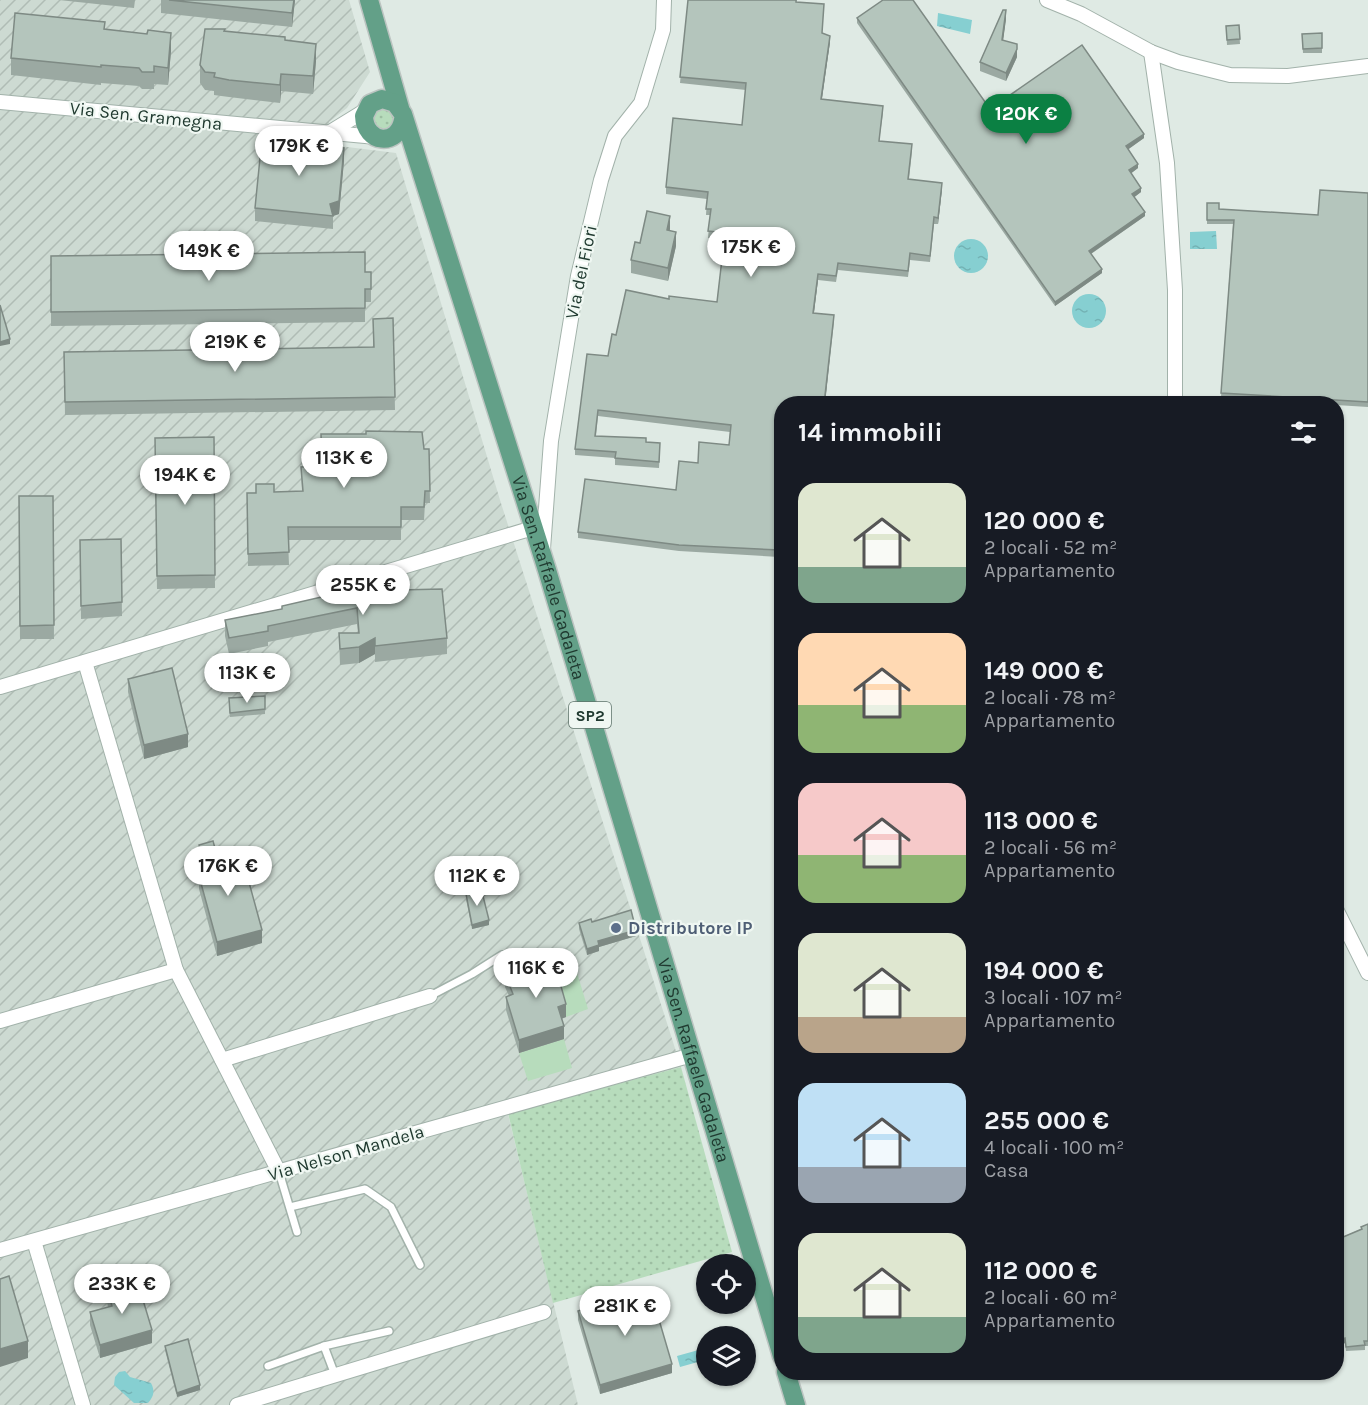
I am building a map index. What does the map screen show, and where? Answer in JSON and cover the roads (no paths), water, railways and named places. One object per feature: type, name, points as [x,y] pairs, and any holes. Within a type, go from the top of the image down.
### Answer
[{"type":"main road","name":"Via Sen. Raffaele Gadaleta","points":[[369,0],[402,114],[543,557],[774,1330]]},
{"type":"main road","points":[[371,105],[387,58]]},
{"type":"main road","points":[[371,105],[389,100],[402,114],[399,132],[382,138]]},
{"type":"main road","name":"Via Sen. Raffaele Gadaleta","points":[[371,105],[364,123],[371,134],[382,138],[421,171]]},
{"type":"main road","points":[[788,1380],[796,1405]]},
{"type":"street","name":"Via dei Fiori","points":[[543,557],[550,441],[578,276],[601,180],[615,136],[641,103],[663,30],[664,0]]},
{"type":"street","points":[[1047,0],[1081,14],[1151,52],[1178,62],[1230,75],[1288,76],[1368,66]]},
{"type":"street","points":[[1151,52],[1167,163],[1175,290],[1175,396]]},
{"type":"street","name":"Via Sen. Gramegna","points":[[0,102],[382,138]]},
{"type":"street","points":[[327,134],[371,105]]},
{"type":"street","points":[[0,687],[533,528]]},
{"type":"street","points":[[85,662],[176,970],[279,1172]]},
{"type":"street","points":[[1344,925],[1368,973]]},
{"type":"street","points":[[0,1021],[176,970]]},
{"type":"street","points":[[222,1060],[430,996]]},
{"type":"street","name":"Via Nelson Mandela","points":[[0,1250],[692,1055]]},
{"type":"street","points":[[34,1241],[83,1405]]},
{"type":"street","points":[[237,1405],[544,1312]]},
{"type":"lane","points":[[430,996],[502,955]]},
{"type":"lane","points":[[279,1172],[297,1233]]},
{"type":"lane","points":[[290,1207],[365,1189],[391,1207],[420,1265]]},
{"type":"lane","points":[[268,1366],[324,1346],[389,1331]]},
{"type":"lane","points":[[324,1346],[335,1375]]},
{"type":"water","points":[[938,13],[972,20],[970,34],[937,26]]},
{"type":"water","points":[[1216,231],[1217,249],[1190,249],[1190,232]]},
{"type":"water","points":[[971,239],[983,244],[988,256],[983,268],[971,273],[959,268],[954,256],[959,244]]},
{"type":"water","points":[[1089,294],[1101,299],[1106,311],[1101,323],[1089,328],[1077,323],[1072,311],[1077,299]]},
{"type":"water","points":[[696,1351],[696,1363],[680,1367],[677,1356]]},
{"type":"water","points":[[125,1371],[130,1377],[151,1383],[153,1393],[148,1403],[134,1403],[114,1385],[115,1377],[119,1372]]},
{"type":"place","name":"Distributore IP","points":[[616,928]]}]
